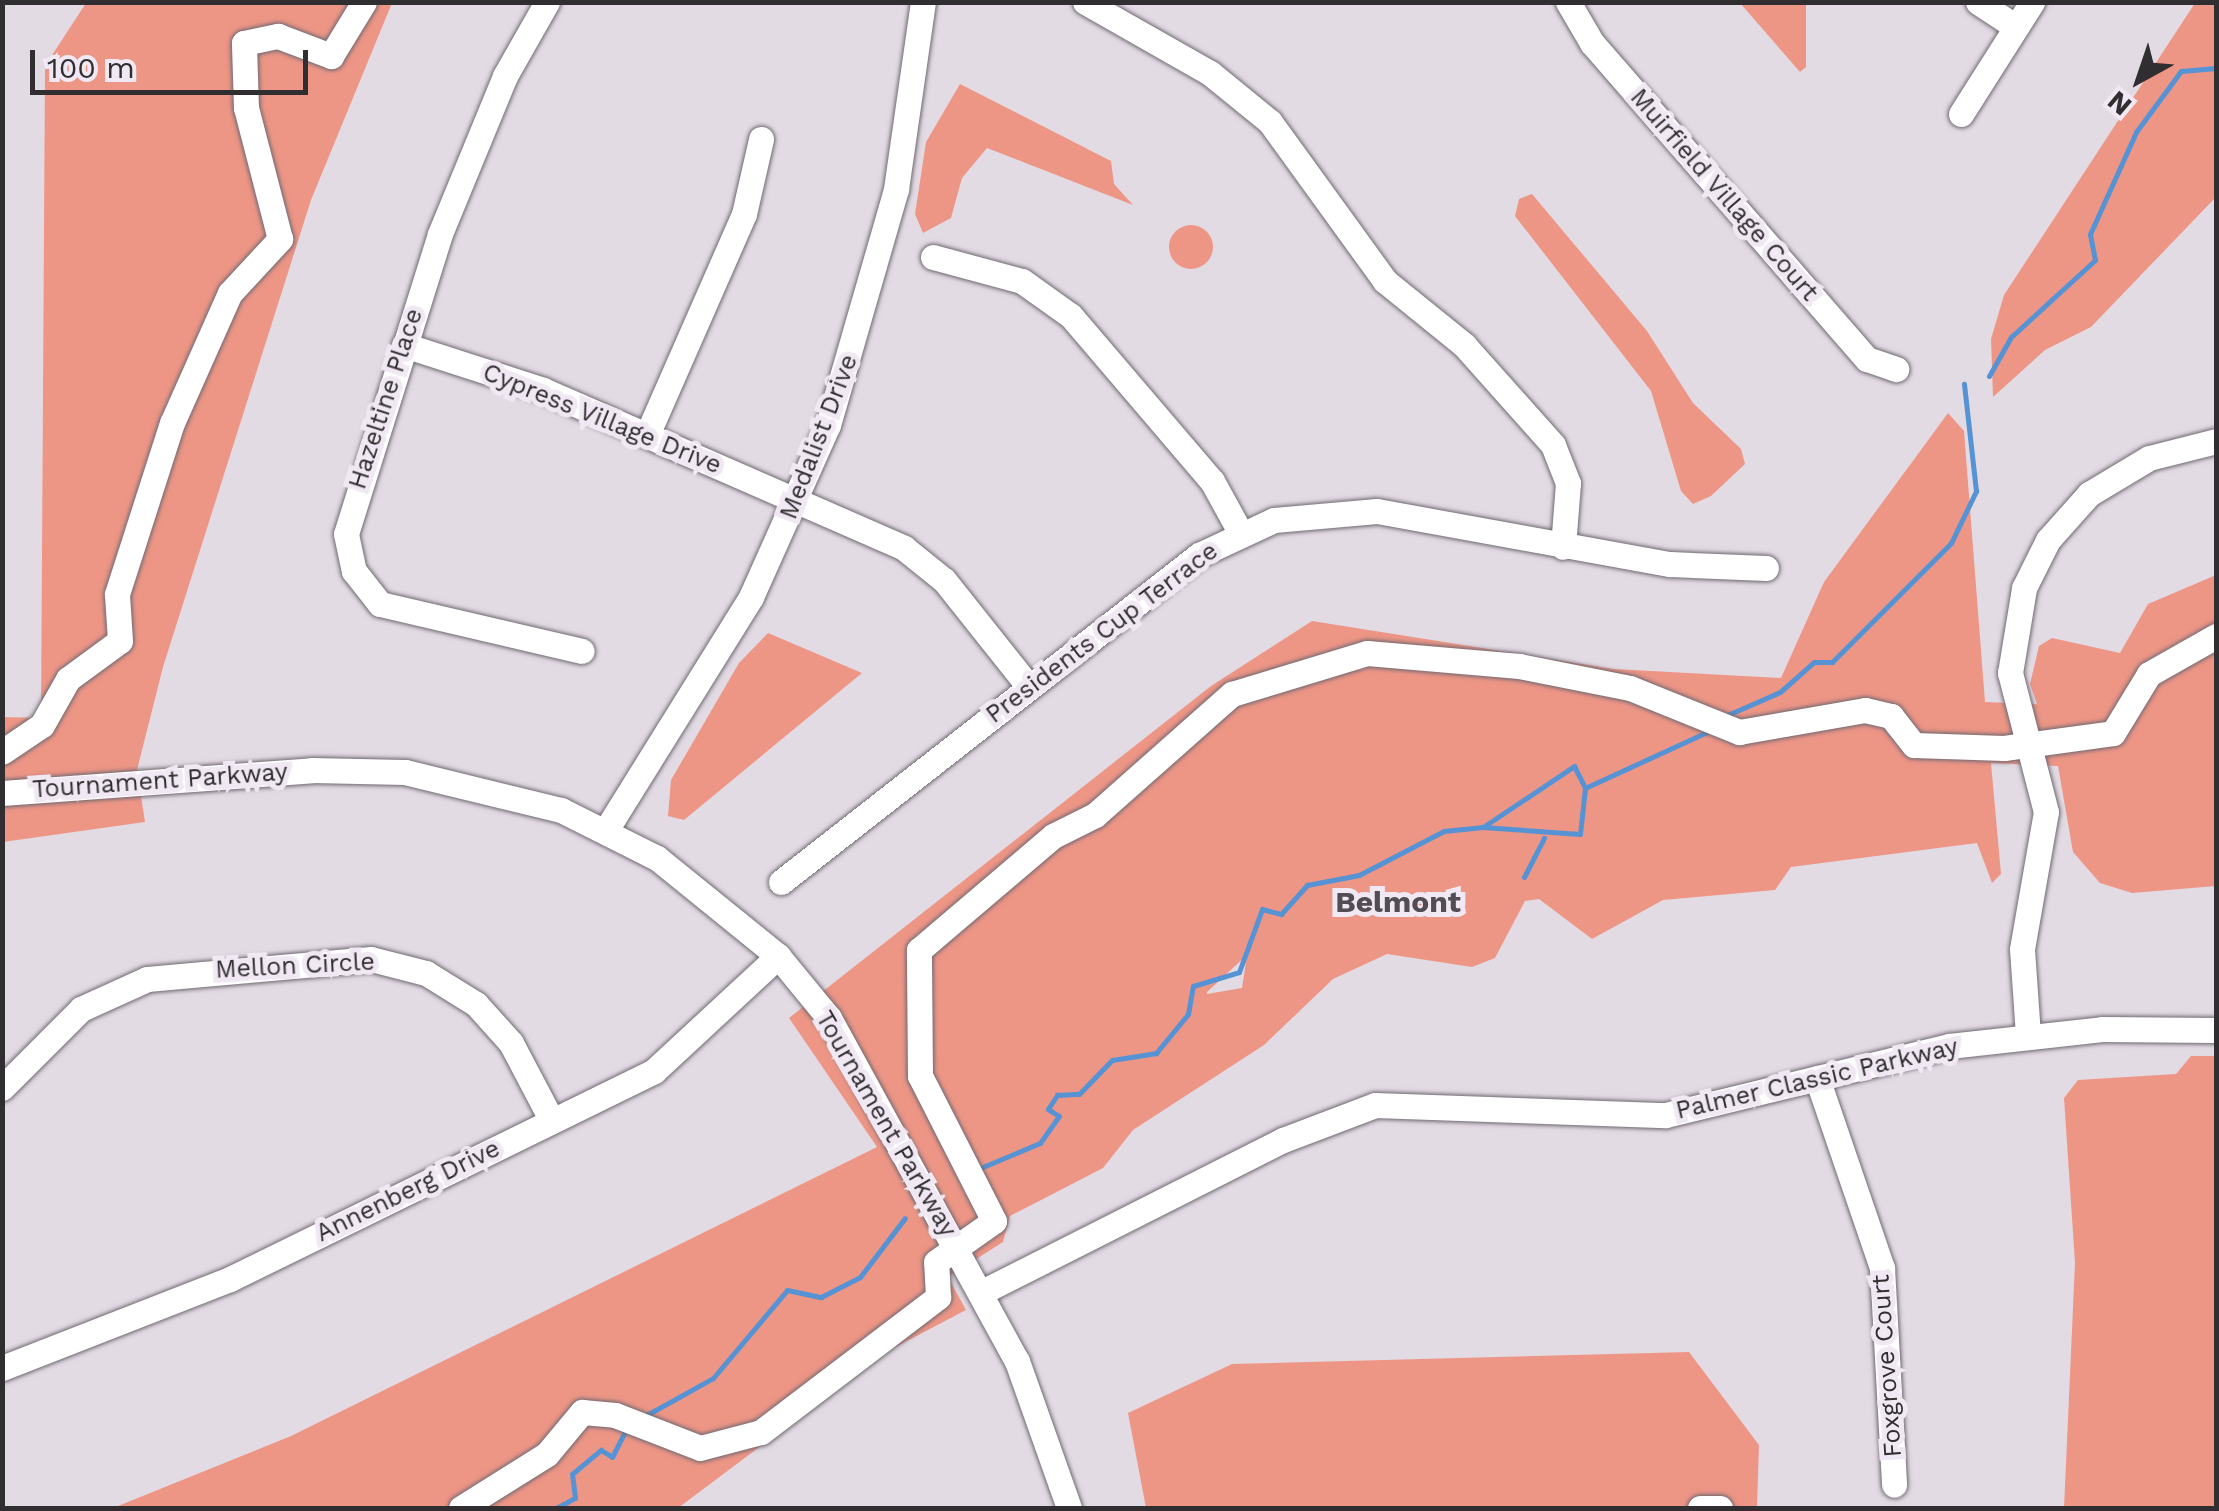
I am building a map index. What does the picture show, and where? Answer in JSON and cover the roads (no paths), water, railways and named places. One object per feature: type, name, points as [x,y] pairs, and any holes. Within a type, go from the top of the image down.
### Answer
[{"type":"street","points":[[2,752],[42,725],[68,679],[120,641],[117,594],[172,423],[230,293],[280,238],[246,108],[244,42],[278,36],[331,56],[364,2]]},
{"type":"street","name":"Hazeltine Place","points":[[548,2],[471,154],[349,515],[348,553],[360,584],[399,613],[582,652]]},
{"type":"street","name":"Medalist Drive","points":[[606,830],[711,670],[797,500],[878,269],[923,2]]},
{"type":"street","points":[[1084,2],[1210,73],[1270,122],[1386,280],[1464,345],[1553,445],[1568,483],[1563,547]]},
{"type":"street","name":"Muirfield Village Court","points":[[1568,2],[1592,43],[1868,360],[1896,369]]},
{"type":"street","points":[[1978,2],[2016,27]]},
{"type":"street","points":[[1961,114],[2032,2]]},
{"type":"street","points":[[647,435],[744,214],[761,139]]},
{"type":"street","points":[[932,257],[1022,281],[1072,316],[1212,481],[1240,532]]},
{"type":"street","name":"Cypress Village Drive","points":[[404,345],[647,435],[797,500],[925,562],[1028,687]]},
{"type":"street","points":[[2028,1035],[2022,949],[2046,812],[2024,744],[2011,641],[2048,540],[2116,474],[2216,441]]},
{"type":"street","name":"Presidents Cup Terrace","points":[[782,882],[1028,687],[1240,532],[1307,512],[1360,510],[1563,547],[1766,568]]},
{"type":"street","points":[[461,1508],[547,1454],[582,1412],[615,1415],[710,1449],[762,1432],[938,1297],[936,1262],[994,1221],[920,1076],[919,950],[1053,836],[1095,815],[1222,700],[1367,653],[1519,666],[1630,688],[1701,722],[1751,732],[1865,710],[1891,716],[1914,745],[2024,744],[2112,733],[2149,674],[2216,636]]},
{"type":"street","name":"Tournament Parkway","points":[[2,793],[373,770],[506,792],[606,830],[700,888],[778,956],[846,1045],[982,1292],[1069,1508]]},
{"type":"street","name":"Annenberg Drive","points":[[2,1368],[230,1279],[552,1121],[684,1050],[778,956]]},
{"type":"street","name":"Mellon Circle","points":[[2,1088],[81,1009],[146,979],[371,959],[426,973],[476,1004],[511,1043],[552,1121]]},
{"type":"street","name":"Palmer Classic Parkway","points":[[982,1292],[1283,1140],[1375,1106],[1443,1100],[1567,1118],[1666,1115],[1818,1078],[2028,1035],[2216,1030]]},
{"type":"street","name":"Foxgrove Court","points":[[1818,1078],[1882,1268],[1894,1485]]},
{"type":"street","points":[[1700,1508],[1720,1508]]},
{"type":"waterway","points":[[1989,376],[2011,337],[2095,260],[2090,234],[2136,132],[2181,71],[2216,68]]},
{"type":"waterway","points":[[1723,717],[1780,692],[1814,662],[1832,662],[1951,543],[1976,491],[1964,384]]},
{"type":"waterway","points":[[978,1169],[1040,1143],[1059,1116],[1048,1109],[1057,1095],[1079,1094],[1112,1060],[1156,1053],[1188,1014],[1193,986],[1239,972],[1262,909],[1281,914],[1307,885],[1359,875],[1444,831],[1483,827],[1574,766],[1585,788],[1709,731]]},
{"type":"waterway","points":[[1483,827],[1580,834],[1585,788]]},
{"type":"waterway","points":[[1524,877],[1544,838]]},
{"type":"waterway","points":[[643,1417],[713,1378],[787,1290],[821,1297],[860,1277],[905,1218]]},
{"type":"waterway","points":[[556,1508],[575,1498],[572,1474],[601,1450],[612,1457],[626,1429]]},
{"type":"district","name":"Belmont","points":[[1398,902]]}]
